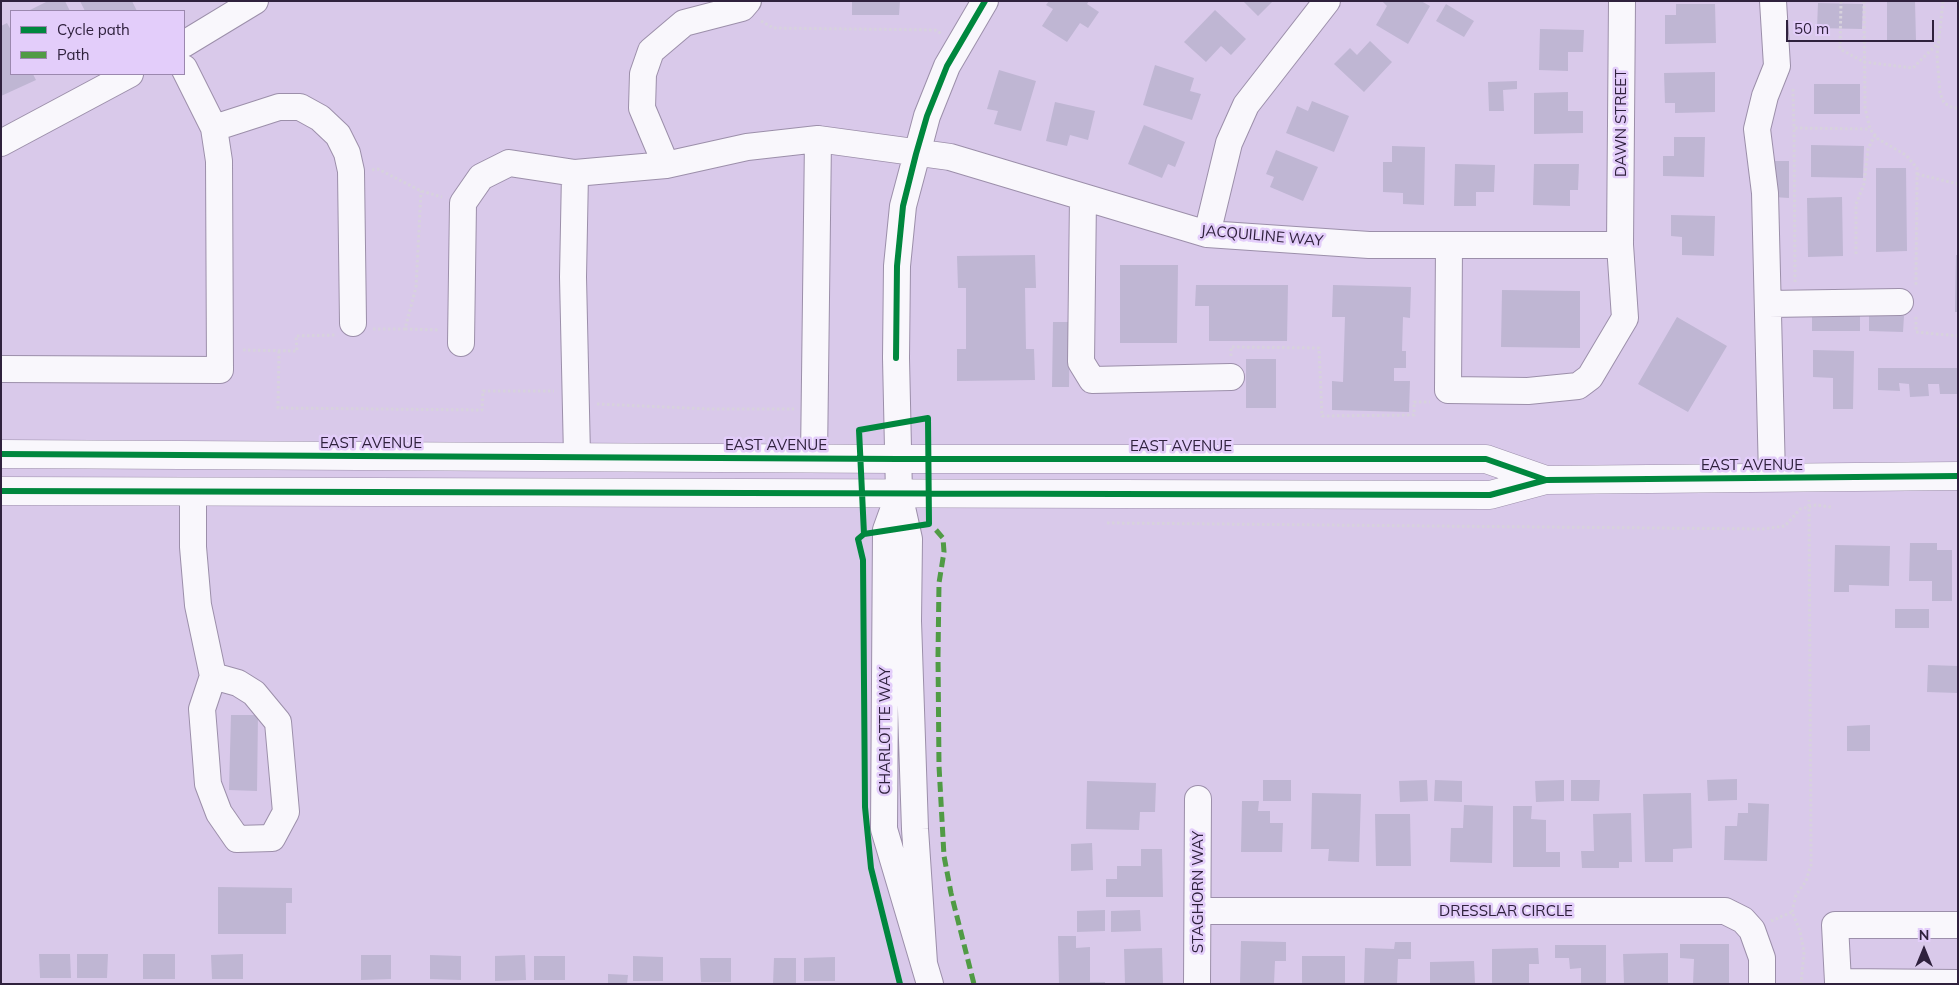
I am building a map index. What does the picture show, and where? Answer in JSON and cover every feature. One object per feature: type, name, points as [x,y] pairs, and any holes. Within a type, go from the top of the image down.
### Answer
[{"type":"main road","name":"EAST AVENUE","points":[[1,454],[898,459],[1486,459],[1546,480]]},
{"type":"main road","name":"EAST AVENUE","points":[[1,491],[900,494],[949,492],[1490,495],[1546,480],[1772,476],[1808,478],[1958,476]]},
{"type":"street","points":[[185,43],[256,1]]},
{"type":"street","name":"CHARLOTTE WAY","points":[[927,974],[884,829],[886,530],[900,494],[896,358],[897,266],[903,206],[926,116],[947,66],[985,1]]},
{"type":"street","points":[[1207,234],[1229,143],[1246,105],[1327,1]]},
{"type":"street","name":"DAWN STREET","points":[[1448,390],[1528,391],[1578,386],[1590,378],[1625,318],[1620,245],[1622,1]]},
{"type":"street","points":[[1772,476],[1765,193],[1757,129],[1765,96],[1778,66],[1773,1]]},
{"type":"street","points":[[666,165],[642,108],[643,74],[651,51],[684,23],[745,4]]},
{"type":"street","points":[[1,369],[220,370],[219,160],[214,128],[185,70]]},
{"type":"street","points":[[1,143],[128,75]]},
{"type":"street","points":[[214,128],[279,107],[300,107],[320,118],[338,135],[347,153],[351,171],[353,323]]},
{"type":"street","points":[[814,458],[818,139]]},
{"type":"street","name":"JACQUILINE WAY","points":[[463,203],[481,177],[509,163],[575,173],[666,165],[747,148],[818,139],[916,154],[950,157],[1207,234],[1369,245],[1620,245]]},
{"type":"street","points":[[575,173],[573,277],[577,456]]},
{"type":"street","points":[[1083,196],[1082,362],[1092,380],[1232,377]]},
{"type":"street","points":[[461,336],[463,203]]},
{"type":"street","points":[[1448,390],[1449,246]]},
{"type":"street","points":[[1768,304],[1911,302]]},
{"type":"street","points":[[193,493],[193,547],[198,605],[213,676],[202,710],[208,784],[219,812],[237,839],[272,838],[286,812],[278,722],[254,693],[238,683],[213,676]]},
{"type":"street","name":"STAGHORN WAY","points":[[1198,799],[1198,984]]},
{"type":"street","name":"DRESSLAR CIRCLE","points":[[1198,911],[1725,911],[1743,920],[1752,930]]},
{"type":"street","points":[[1958,926],[1836,925],[1838,982],[1958,983]]},
{"type":"street","points":[[1752,930],[1762,958],[1762,984]]},
{"type":"path","points":[[1841,1],[1840,49],[1864,62],[1914,68],[1940,42]]},
{"type":"path","points":[[1864,1],[1865,108],[1870,129],[1875,135],[1914,161],[1917,174],[1911,302],[1916,332],[1958,336]]},
{"type":"path","points":[[1943,1],[1937,56],[1940,92],[1944,103],[1953,108],[1958,108]]},
{"type":"path","points":[[745,4],[773,28],[935,30]]},
{"type":"path","points":[[1795,303],[1794,128],[1870,129]]},
{"type":"path","points":[[1856,254],[1856,204],[1864,184],[1868,149],[1875,135]]},
{"type":"path","points":[[351,171],[378,169],[421,191],[463,203]]},
{"type":"path","points":[[1917,174],[1958,184]]},
{"type":"path","points":[[405,329],[461,336]]},
{"type":"path","points":[[1232,377],[1231,347],[1319,348],[1322,416],[1414,415],[1414,402],[1432,402],[1448,390]]},
{"type":"path","points":[[279,351],[278,408],[482,410],[483,391],[709,409],[814,405]]},
{"type":"path","points":[[1801,984],[1804,952],[1800,931],[1792,912],[1796,895],[1806,881],[1811,864],[1808,478]]},
{"type":"path","points":[[1107,523],[1763,529],[1785,526],[1800,509],[1816,505],[1830,507]]},
{"type":"path","points":[[1752,930],[1792,912]]},
{"type":"building","points":[[48,1],[65,1],[70,10],[30,10]]},
{"type":"building","points":[[80,1],[132,1],[136,10],[84,10]]},
{"type":"building","points":[[852,1],[900,1],[899,15],[852,15]]},
{"type":"building","points":[[1049,1],[1089,1],[1087,4],[1099,12],[1088,28],[1080,23],[1067,42],[1042,26],[1053,9],[1046,5]]},
{"type":"building","points":[[1243,1],[1273,1],[1258,16]]},
{"type":"building","points":[[1382,1],[1421,1],[1430,6],[1408,44],[1376,25],[1387,6]]},
{"type":"building","points":[[1887,1],[1915,1],[1916,41],[1887,41]]},
{"type":"building","points":[[1818,3],[1863,4],[1862,29],[1817,28]]},
{"type":"building","points":[[1446,4],[1474,21],[1464,37],[1436,21]]},
{"type":"building","points":[[1676,4],[1715,4],[1716,43],[1665,44],[1665,15],[1676,15]]},
{"type":"building","points":[[1215,10],[1246,39],[1231,55],[1221,46],[1206,62],[1184,42]]},
{"type":"building","points":[[7,23],[10,28],[10,75],[34,75],[36,80],[1,96],[1,26]]},
{"type":"building","points":[[1540,29],[1584,30],[1583,52],[1568,52],[1568,71],[1539,70]]},
{"type":"building","points":[[1370,41],[1392,62],[1364,92],[1334,64],[1350,48],[1357,55]]},
{"type":"building","points":[[1155,65],[1194,78],[1190,91],[1201,94],[1192,120],[1143,105]]},
{"type":"building","points":[[999,70],[1036,81],[1021,131],[994,124],[998,111],[987,109]]},
{"type":"building","points":[[1715,72],[1715,112],[1675,113],[1675,103],[1665,103],[1664,73]]},
{"type":"building","points":[[1517,81],[1517,89],[1503,90],[1504,111],[1489,111],[1488,82]]},
{"type":"building","points":[[1814,84],[1860,84],[1860,114],[1814,114]]},
{"type":"building","points":[[1568,92],[1568,111],[1583,111],[1583,133],[1534,134],[1534,93]]},
{"type":"building","points":[[1312,101],[1349,116],[1334,152],[1286,133],[1297,106],[1308,111]]},
{"type":"building","points":[[1055,102],[1095,111],[1088,140],[1070,135],[1067,146],[1046,141]]},
{"type":"building","points":[[1144,125],[1185,142],[1175,167],[1168,164],[1162,178],[1128,164]]},
{"type":"building","points":[[1674,137],[1705,137],[1704,177],[1663,176],[1663,156],[1674,156]]},
{"type":"building","points":[[1811,145],[1864,146],[1863,178],[1811,177]]},
{"type":"building","points":[[1392,146],[1425,147],[1424,205],[1403,204],[1403,193],[1383,192],[1383,162],[1392,162]]},
{"type":"building","points":[[1276,150],[1318,167],[1303,201],[1270,187],[1274,177],[1266,174]]},
{"type":"building","points":[[1773,161],[1789,161],[1789,198],[1773,197]]},
{"type":"building","points":[[1455,164],[1495,165],[1494,192],[1476,192],[1476,206],[1454,206]]},
{"type":"building","points":[[1534,164],[1579,164],[1578,190],[1570,190],[1570,206],[1533,205]]},
{"type":"building","points":[[1876,168],[1906,168],[1907,251],[1876,252]]},
{"type":"building","points":[[1842,197],[1843,256],[1808,257],[1807,198]]},
{"type":"building","points":[[1671,215],[1715,216],[1714,256],[1682,255],[1682,237],[1671,236]]},
{"type":"building","points":[[1035,255],[1036,288],[1025,288],[1026,349],[1034,349],[1035,380],[957,381],[957,349],[966,349],[966,288],[958,288],[957,256]]},
{"type":"building","points":[[1956,255],[1958,255],[1958,312],[1955,312]]},
{"type":"building","points":[[1120,265],[1178,265],[1177,343],[1120,343]]},
{"type":"building","points":[[1196,285],[1288,285],[1287,341],[1209,341],[1209,306],[1195,306]]},
{"type":"building","points":[[1333,285],[1411,287],[1410,318],[1403,317],[1402,351],[1406,351],[1406,368],[1394,368],[1394,381],[1410,381],[1409,412],[1332,410],[1332,381],[1343,382],[1345,317],[1332,317]]},
{"type":"building","points":[[1502,290],[1580,291],[1580,348],[1501,347]]},
{"type":"building","points":[[1812,315],[1860,315],[1860,331],[1812,331]]},
{"type":"building","points":[[1869,316],[1904,316],[1903,332],[1869,331]]},
{"type":"building","points":[[1677,317],[1727,346],[1688,412],[1638,384]]},
{"type":"building","points":[[1053,322],[1070,322],[1069,387],[1052,387]]},
{"type":"building","points":[[1813,350],[1854,351],[1853,409],[1833,409],[1833,378],[1813,377]]},
{"type":"building","points":[[1246,359],[1276,359],[1276,408],[1246,408]]},
{"type":"building","points":[[1878,368],[1958,368],[1958,394],[1940,394],[1939,384],[1928,384],[1929,396],[1910,397],[1909,384],[1899,383],[1900,391],[1878,390]]},
{"type":"building","points":[[1910,543],[1937,543],[1937,550],[1952,550],[1952,601],[1932,601],[1932,581],[1909,581]]},
{"type":"building","points":[[1835,545],[1890,546],[1889,586],[1849,585],[1849,592],[1834,592]]},
{"type":"building","points":[[1895,609],[1929,609],[1929,628],[1895,628]]},
{"type":"building","points":[[1928,665],[1958,666],[1958,693],[1927,692]]},
{"type":"building","points":[[231,715],[258,715],[257,791],[229,790]]},
{"type":"building","points":[[1870,725],[1870,751],[1847,751],[1847,726]]},
{"type":"building","points":[[1737,779],[1737,800],[1708,801],[1707,780]]},
{"type":"building","points":[[1263,780],[1291,780],[1291,801],[1263,801]]},
{"type":"building","points":[[1427,780],[1428,801],[1400,802],[1399,781]]},
{"type":"building","points":[[1435,780],[1462,781],[1462,802],[1434,801]]},
{"type":"building","points":[[1564,780],[1564,801],[1536,802],[1535,781]]},
{"type":"building","points":[[1571,780],[1600,780],[1599,801],[1571,801]]},
{"type":"building","points":[[1087,781],[1156,783],[1155,812],[1140,812],[1139,830],[1086,829]]},
{"type":"building","points":[[1312,793],[1361,794],[1359,862],[1328,861],[1329,849],[1311,849]]},
{"type":"building","points":[[1691,793],[1692,848],[1673,849],[1673,862],[1645,862],[1643,794]]},
{"type":"building","points":[[1242,801],[1259,801],[1258,811],[1270,811],[1270,823],[1283,823],[1282,852],[1241,852]]},
{"type":"building","points":[[1748,803],[1769,804],[1767,861],[1724,860],[1725,826],[1737,826],[1738,813],[1748,813]]},
{"type":"building","points":[[1464,805],[1493,806],[1492,863],[1450,862],[1451,828],[1463,828]]},
{"type":"building","points":[[1513,806],[1532,806],[1531,819],[1546,820],[1546,852],[1560,852],[1560,867],[1513,867]]},
{"type":"building","points":[[1631,813],[1632,862],[1619,862],[1619,868],[1582,868],[1581,851],[1594,851],[1593,814]]},
{"type":"building","points":[[1375,814],[1410,814],[1411,866],[1376,866]]},
{"type":"building","points":[[1092,843],[1093,870],[1071,871],[1071,844]]},
{"type":"building","points":[[1141,849],[1162,849],[1163,897],[1106,897],[1106,879],[1117,879],[1117,866],[1141,866]]},
{"type":"building","points":[[218,887],[292,888],[292,903],[286,903],[286,934],[218,934]]},
{"type":"building","points":[[1105,910],[1105,931],[1077,932],[1077,911]]},
{"type":"building","points":[[1140,910],[1141,931],[1111,932],[1111,911]]},
{"type":"building","points":[[1058,936],[1076,936],[1076,948],[1090,947],[1090,982],[1105,982],[1105,984],[1059,984]]},
{"type":"building","points":[[1241,941],[1286,942],[1286,961],[1275,961],[1274,984],[1240,984]]},
{"type":"building","points":[[1395,942],[1411,942],[1411,959],[1398,959],[1397,984],[1364,984],[1365,948],[1394,949]]},
{"type":"building","points":[[1680,944],[1729,944],[1729,984],[1693,984],[1694,959],[1680,958]]},
{"type":"building","points":[[1555,945],[1606,945],[1606,984],[1581,984],[1581,968],[1570,969],[1569,958],[1555,958]]},
{"type":"building","points":[[1162,948],[1163,984],[1125,984],[1124,949]]},
{"type":"building","points":[[1538,948],[1539,964],[1529,964],[1529,984],[1492,984],[1492,949]]},
{"type":"building","points":[[1668,953],[1668,984],[1624,984],[1623,954]]},
{"type":"building","points":[[39,954],[70,954],[71,978],[40,978]]},
{"type":"building","points":[[77,954],[108,954],[107,978],[77,978]]},
{"type":"building","points":[[143,954],[175,954],[175,979],[143,979]]},
{"type":"building","points":[[243,954],[243,979],[212,979],[211,955]]},
{"type":"building","points":[[361,955],[391,955],[391,979],[361,980]]},
{"type":"building","points":[[430,955],[461,956],[461,980],[430,979]]},
{"type":"building","points":[[525,955],[526,980],[495,981],[495,956]]},
{"type":"building","points":[[534,956],[565,956],[565,980],[534,980]]},
{"type":"building","points":[[633,956],[663,957],[663,981],[633,981]]},
{"type":"building","points":[[1302,956],[1345,956],[1345,984],[1302,984]]},
{"type":"building","points":[[835,957],[835,981],[804,981],[804,958]]},
{"type":"building","points":[[700,958],[731,958],[731,982],[701,982]]},
{"type":"building","points":[[774,958],[796,958],[796,984],[773,984]]},
{"type":"building","points":[[1474,961],[1475,984],[1430,984],[1430,962]]},
{"type":"building","points":[[608,974],[628,975],[627,984],[608,984]]},
{"type":"marked path","points":[[936,530],[943,538],[944,552],[939,583],[938,656],[939,766],[944,856],[951,893],[974,984]]},
{"type":"cycle path","points":[[896,358],[897,266],[903,206],[927,116],[947,66],[985,1]]},
{"type":"cycle path","points":[[864,534],[859,430],[928,418],[929,524],[864,534],[858,539],[863,560],[865,807],[871,868],[900,984]]},
{"type":"cycle path","points":[[1,454],[898,459],[1486,459],[1546,480]]},
{"type":"cycle path","points":[[1,491],[1490,495],[1546,480],[1958,476]]}]
